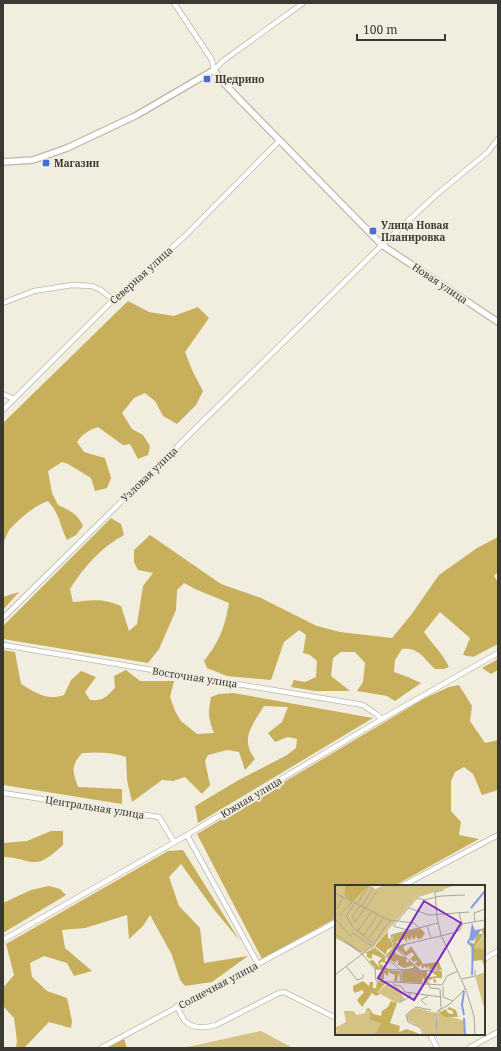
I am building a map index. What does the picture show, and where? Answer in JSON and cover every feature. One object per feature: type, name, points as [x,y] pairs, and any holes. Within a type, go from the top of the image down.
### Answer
[{"type":"street","points":[[174,3],[212,60],[214,70]]},
{"type":"street","points":[[3,162],[33,160],[68,148],[137,115],[214,70],[222,62],[303,3]]},
{"type":"street","name":"Новая улица","points":[[214,70],[226,85],[279,141],[382,244],[498,322]]},
{"type":"street","points":[[382,244],[488,152],[498,139]]},
{"type":"street","name":"Северная улица","points":[[3,410],[113,300],[185,236],[279,141]]},
{"type":"street","name":"Узловая улица","points":[[3,618],[296,331],[382,244]]},
{"type":"street","points":[[3,303],[34,291],[72,286],[92,286],[101,290],[113,300]]},
{"type":"street","points":[[3,394],[14,399]]},
{"type":"street","name":"Восточная улица","points":[[3,645],[363,705],[382,719]]},
{"type":"street","name":"Южная улица","points":[[3,940],[187,835],[382,719],[498,653]]},
{"type":"street","name":"Центральная улица","points":[[3,793],[159,817],[174,842]]},
{"type":"street","points":[[187,835],[258,964]]},
{"type":"street","points":[[404,885],[498,835]]},
{"type":"street","name":"Солнечная улица","points":[[101,1048],[335,923]]},
{"type":"street","points":[[485,958],[498,951]]},
{"type":"street","points":[[177,1006],[185,1020],[199,1027],[208,1027],[216,1025],[279,993],[284,992],[335,1018]]},
{"type":"street","points":[[469,1048],[498,1032]]},
{"type":"street","points":[[430,1035],[437,1048]]},
{"type":"shaded area","points":[[128,301],[149,312],[174,316],[198,307],[209,318],[185,352],[203,391],[196,405],[177,424],[163,416],[155,401],[145,393],[134,398],[122,413],[132,429],[143,435],[150,446],[148,455],[138,459],[130,444],[123,445],[98,427],[89,431],[77,442],[84,452],[105,458],[111,478],[107,488],[95,491],[91,478],[62,462],[48,471],[52,493],[58,505],[76,515],[83,526],[76,535],[67,540],[58,516],[48,501],[32,509],[18,521],[9,531],[3,544],[3,423]]},
{"type":"shaded area","points":[[111,518],[121,524],[124,535],[107,546],[93,559],[70,589],[73,602],[92,600],[114,603],[121,606],[129,631],[137,624],[143,586],[153,573],[138,570],[134,562],[134,550],[150,535],[221,584],[261,598],[317,626],[340,632],[392,638],[411,615],[439,575],[477,548],[498,537],[498,572],[494,576],[498,582],[498,644],[473,657],[463,655],[470,638],[440,612],[424,632],[449,667],[444,669],[435,669],[417,652],[402,649],[395,660],[394,672],[421,683],[395,701],[387,696],[357,691],[363,682],[365,663],[355,652],[341,652],[333,658],[331,676],[350,691],[315,691],[291,687],[294,680],[305,682],[316,677],[317,661],[310,655],[303,653],[306,635],[299,630],[284,642],[271,680],[227,676],[207,668],[204,661],[221,634],[226,620],[229,603],[184,583],[177,590],[176,610],[159,649],[148,663],[3,639],[3,626]]},
{"type":"shaded area","points":[[19,592],[3,610],[3,597]]},
{"type":"shaded area","points":[[3,650],[15,652],[21,684],[47,697],[58,697],[64,695],[71,680],[81,671],[96,677],[85,692],[90,700],[99,700],[107,696],[115,688],[114,676],[126,670],[140,681],[174,681],[170,697],[175,711],[181,721],[197,734],[214,733],[209,715],[209,707],[211,697],[219,694],[233,693],[373,718],[198,823],[195,806],[237,781],[287,755],[296,748],[297,739],[288,737],[275,742],[268,733],[282,722],[288,707],[264,706],[248,737],[249,748],[255,759],[245,770],[239,752],[227,750],[208,755],[205,761],[210,785],[202,794],[185,777],[173,781],[162,780],[132,802],[127,780],[126,757],[115,754],[93,752],[82,753],[74,766],[78,787],[122,789],[122,804],[3,785]]},
{"type":"shaded area","points":[[498,659],[498,670],[491,674],[482,668]]},
{"type":"shaded area","points":[[459,685],[472,706],[470,721],[485,743],[498,740],[498,790],[482,795],[473,774],[464,767],[455,772],[451,781],[451,811],[461,822],[459,835],[479,839],[396,885],[335,885],[335,919],[262,959],[197,834],[425,698],[449,687]]},
{"type":"shaded area","points":[[51,831],[63,831],[63,845],[44,860],[33,862],[3,857],[3,843],[27,841]]},
{"type":"shaded area","points":[[183,850],[240,941],[212,907],[181,864],[169,877],[179,906],[200,928],[204,963],[248,956],[212,982],[185,986],[180,980],[172,955],[150,915],[143,926],[129,939],[127,915],[85,928],[62,930],[65,948],[92,971],[74,976],[67,963],[44,956],[30,963],[32,977],[47,991],[67,998],[72,1021],[71,1028],[49,1022],[24,1048],[16,1048],[17,1041],[14,1018],[3,1006],[3,988],[14,975],[6,944],[168,851]]},
{"type":"shaded area","points":[[49,886],[60,889],[66,895],[3,933],[3,903],[31,890]]},
{"type":"shaded area","points":[[261,1031],[293,1048],[183,1048]]},
{"type":"shaded area","points":[[124,1039],[127,1048],[107,1048]]},
{"type":"place","name":"Щедрино","points":[[207,79]]},
{"type":"place","name":"Магазин","points":[[46,163]]},
{"type":"place","name":"Улица Новая Планировка","points":[[373,231]]}]
